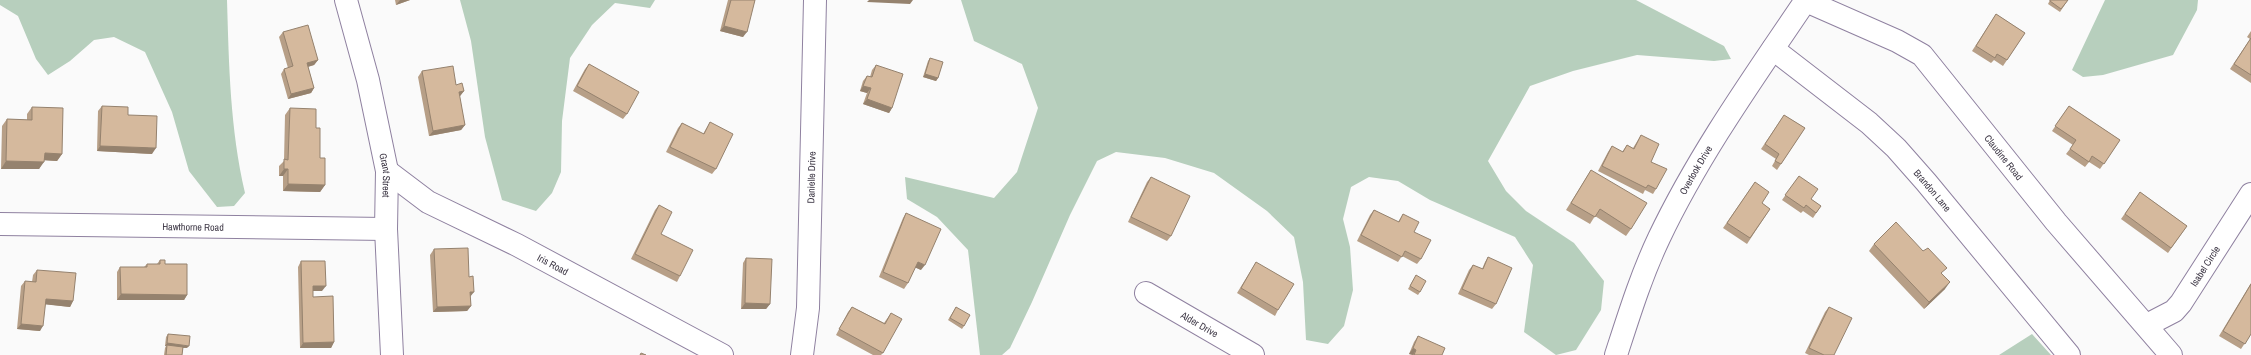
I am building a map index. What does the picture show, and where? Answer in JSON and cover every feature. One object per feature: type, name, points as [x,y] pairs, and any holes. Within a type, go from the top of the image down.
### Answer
[{"type":"street","name":"Grant Street","points":[[346,0],[368,80],[387,171],[386,229],[392,355]]},
{"type":"street","name":"Danielle Drive","points":[[802,355],[808,301],[815,0]]},
{"type":"street","name":"Overlook Drive","points":[[1616,355],[1644,272],[1674,207],[1709,146],[1806,0]]},
{"type":"street","name":"Claudine Road","points":[[1806,0],[1897,41],[1922,55],[2056,222],[2147,325],[2171,355]]},
{"type":"street","name":"Brandon Lane","points":[[1773,49],[1869,123],[1896,148],[1926,182],[2069,355]]},
{"type":"street","name":"Iris Road","points":[[387,171],[428,202],[517,244],[722,355]]},
{"type":"street","name":"Isabel Circle","points":[[2147,325],[2174,311],[2181,303],[2251,194]]},
{"type":"street","name":"Hawthorne Road","points":[[0,224],[386,229]]},
{"type":"street","name":"Alder Drive","points":[[1146,293],[1253,355]]},
{"type":"green space","points":[[0,0],[227,0],[233,121],[245,193],[234,206],[217,207],[189,171],[172,112],[145,52],[114,37],[94,40],[70,61],[48,75],[36,59],[18,16],[0,5]]},
{"type":"green space","points":[[460,0],[655,0],[650,8],[615,3],[592,25],[570,58],[562,121],[561,172],[552,193],[536,211],[502,200],[485,137],[471,41]]},
{"type":"green space","points":[[961,0],[1636,0],[1724,46],[1731,59],[1714,61],[1637,55],[1573,71],[1530,86],[1488,161],[1506,191],[1526,211],[1574,243],[1604,281],[1601,310],[1576,350],[1556,355],[1524,332],[1533,265],[1515,237],[1430,200],[1398,181],[1369,177],[1351,187],[1343,219],[1350,247],[1353,290],[1344,326],[1328,344],[1306,340],[1303,282],[1294,237],[1267,211],[1214,173],[1165,158],[1116,152],[1097,161],[1070,215],[1010,348],[1002,355],[980,355],[968,250],[937,217],[907,199],[905,177],[994,198],[1017,172],[1038,108],[1022,64],[974,41]]},
{"type":"green space","points":[[2105,0],[2198,0],[2197,10],[2173,55],[2103,75],[2083,77],[2072,70]]},
{"type":"green space","points":[[2032,334],[2051,355],[1999,355]]},
{"type":"building","points":[[731,0],[755,0],[747,32],[724,26]]},
{"type":"building","points":[[2050,0],[2068,0],[2061,9]]},
{"type":"building","points":[[1996,14],[2025,33],[2007,60],[1997,54],[1995,58],[1976,46]]},
{"type":"building","points":[[308,25],[318,60],[307,63],[314,88],[291,94],[284,69],[293,66],[283,32]]},
{"type":"building","points":[[2251,38],[2251,75],[2234,64]]},
{"type":"building","points":[[930,58],[943,62],[938,78],[925,74]]},
{"type":"building","points":[[589,64],[639,92],[627,114],[577,86]]},
{"type":"building","points":[[876,65],[903,74],[892,108],[867,99],[871,88],[863,86],[867,76],[872,77]]},
{"type":"building","points":[[453,66],[456,85],[462,83],[464,91],[459,92],[465,125],[433,131],[422,71]]},
{"type":"building","points":[[102,106],[128,107],[128,115],[157,116],[156,148],[100,146]]},
{"type":"building","points":[[2069,106],[2120,140],[2104,164],[2092,156],[2089,162],[2070,149],[2076,140],[2055,126]]},
{"type":"building","points":[[32,107],[63,108],[62,154],[45,153],[44,162],[6,161],[7,119],[32,120]]},
{"type":"building","points":[[290,108],[316,109],[316,128],[320,128],[320,158],[325,158],[325,185],[288,184],[288,169],[284,169],[284,159],[288,160]]},
{"type":"building","points":[[1784,115],[1805,128],[1781,164],[1775,161],[1779,154],[1765,144]]},
{"type":"building","points":[[710,122],[733,134],[716,169],[670,147],[682,123],[704,134]]},
{"type":"building","points":[[1641,135],[1659,144],[1651,162],[1667,169],[1656,189],[1648,185],[1646,188],[1602,166],[1612,146],[1623,152],[1627,145],[1634,149]]},
{"type":"building","points":[[1591,170],[1647,203],[1631,229],[1600,209],[1595,217],[1571,203]]},
{"type":"building","points":[[1799,176],[1818,189],[1811,199],[1821,206],[1816,213],[1806,205],[1804,208],[1785,195]]},
{"type":"building","points":[[1151,177],[1190,196],[1171,236],[1131,217]]},
{"type":"building","points":[[1755,182],[1769,192],[1762,203],[1770,209],[1750,238],[1727,223]]},
{"type":"building","points":[[2140,192],[2187,226],[2171,248],[2125,214]]},
{"type":"building","points":[[659,205],[672,212],[661,234],[693,250],[680,276],[635,254]]},
{"type":"building","points":[[1374,210],[1399,222],[1403,214],[1419,222],[1414,232],[1431,240],[1421,259],[1405,251],[1402,257],[1361,235]]},
{"type":"building","points":[[906,213],[941,229],[925,265],[918,262],[908,283],[883,272]]},
{"type":"building","points":[[1896,222],[1923,251],[1928,248],[1947,268],[1941,273],[1950,282],[1929,302],[1874,244]]},
{"type":"building","points":[[468,248],[469,277],[473,276],[474,292],[470,292],[471,306],[437,307],[434,249]]},
{"type":"building","points":[[1488,257],[1512,268],[1496,304],[1462,289],[1473,265],[1483,269]]},
{"type":"building","points":[[746,258],[772,259],[770,304],[745,303]]},
{"type":"building","points":[[160,260],[165,260],[165,264],[187,264],[187,295],[121,294],[120,267],[147,267],[147,264],[160,264]]},
{"type":"building","points":[[301,261],[325,261],[326,286],[313,286],[313,297],[333,296],[334,342],[303,343]]},
{"type":"building","points":[[1256,262],[1294,284],[1278,310],[1241,288]]},
{"type":"building","points":[[37,270],[76,273],[73,301],[46,299],[43,326],[21,324],[25,281],[36,282]]},
{"type":"building","points":[[1416,275],[1426,281],[1420,292],[1410,286]]},
{"type":"building","points":[[2251,284],[2251,334],[2245,344],[2223,331]]},
{"type":"building","points":[[852,307],[885,324],[891,313],[902,319],[883,353],[839,329]]},
{"type":"building","points":[[956,307],[970,315],[964,326],[950,318]]},
{"type":"building","points":[[1829,307],[1852,318],[1834,355],[1824,355],[1809,348]]},
{"type":"building","points":[[168,334],[190,336],[189,346],[167,343]]},
{"type":"building","points":[[1418,336],[1445,348],[1442,355],[1414,355],[1416,350],[1413,348]]},
{"type":"building","points":[[167,345],[183,347],[182,355],[166,355]]}]
